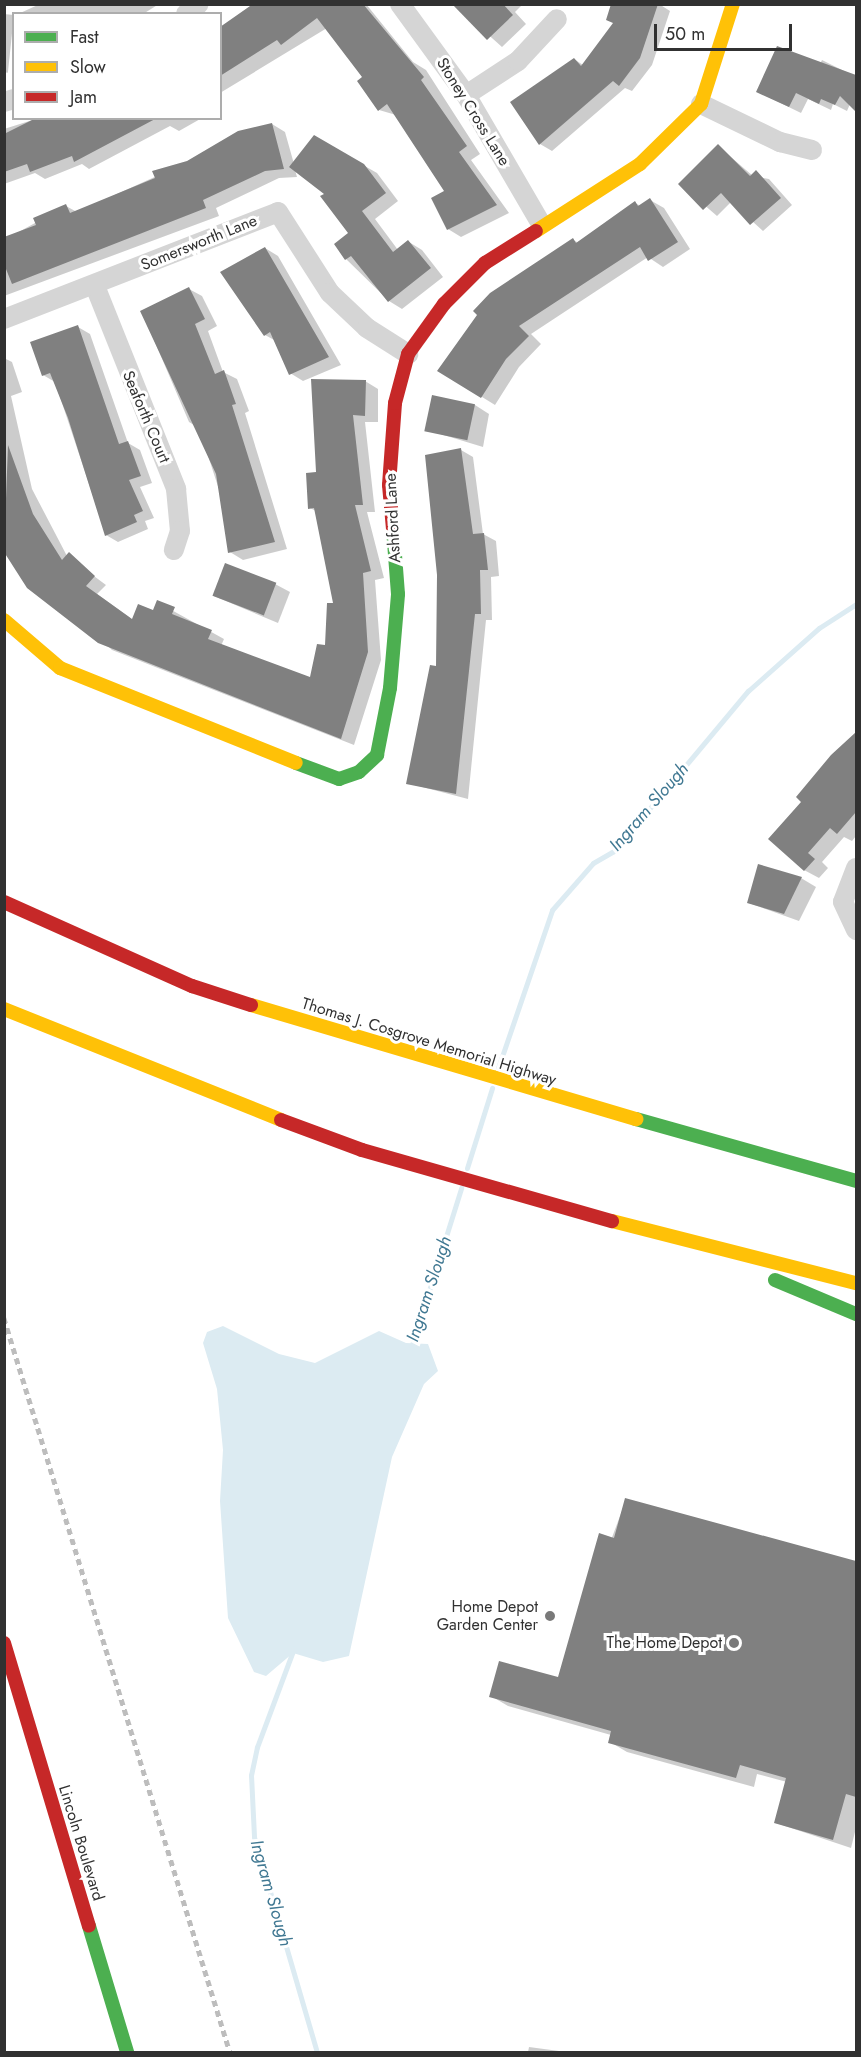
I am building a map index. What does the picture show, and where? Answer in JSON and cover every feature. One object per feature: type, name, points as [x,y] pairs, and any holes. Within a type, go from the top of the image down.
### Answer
[{"type":"main road","name":"Ashford Lane","points":[[4,620],[60,668],[132,700],[339,779],[359,772],[377,754],[390,688],[398,594],[389,485],[395,403],[408,354],[444,304],[485,262],[541,224],[640,164],[701,104],[733,4]]},
{"type":"main road","name":"Thomas J. Cosgrove Memorial Highway","points":[[4,902],[192,986],[394,1051],[856,1181]]},
{"type":"main road","points":[[11,1012],[181,1084],[362,1150],[596,1217],[856,1283]]},
{"type":"main road","points":[[668,1236],[856,1314]]},
{"type":"main road","name":"Lincoln Boulevard","points":[[4,1643],[127,2052]]},
{"type":"street","name":"Stoney Cross Lane","points":[[400,4],[466,95],[541,224]]},
{"type":"street","points":[[466,95],[518,61],[557,19]]},
{"type":"street","points":[[701,104],[780,142],[812,150]]},
{"type":"street","name":"Somersworth Lane","points":[[4,319],[95,286],[278,212],[330,293],[367,328],[408,354]]},
{"type":"street","name":"Seaforth Court","points":[[95,286],[176,489],[180,531],[174,550]]},
{"type":"street","points":[[856,868],[843,902],[856,930]]},
{"type":"shaded area","points":[[223,1326],[279,1354],[315,1363],[379,1331],[406,1343],[428,1344],[438,1371],[424,1384],[392,1457],[349,1656],[323,1662],[293,1653],[266,1676],[254,1672],[228,1618],[220,1501],[223,1450],[217,1389],[203,1343],[207,1332]]},
{"type":"building","points":[[253,4],[363,4],[424,77],[421,80],[467,146],[459,152],[497,205],[447,230],[431,198],[444,191],[387,104],[378,111],[357,81],[362,77],[317,18],[281,45],[277,40],[222,75],[222,26]]},
{"type":"building","points":[[452,4],[503,4],[513,15],[487,40]]},
{"type":"building","points":[[611,4],[658,4],[640,58],[619,86],[613,81],[539,145],[510,102],[574,58],[581,66],[613,23],[606,20]]},
{"type":"building","points":[[777,46],[856,75],[856,112],[840,96],[835,105],[821,99],[819,104],[796,93],[789,107],[756,92]]},
{"type":"building","points":[[32,120],[153,120],[74,162],[72,156],[30,172],[27,164],[4,172],[4,134]]},
{"type":"building","points":[[272,123],[284,169],[265,171],[203,200],[206,208],[12,284],[4,264],[4,237],[36,225],[33,218],[66,204],[70,213],[155,178],[152,171],[187,161],[238,131]]},
{"type":"building","points":[[314,135],[364,164],[386,193],[362,211],[393,252],[408,240],[431,268],[388,302],[351,256],[345,260],[334,244],[348,233],[320,196],[324,194],[289,167]]},
{"type":"building","points":[[718,144],[750,176],[756,170],[781,198],[750,225],[721,193],[703,210],[678,184]]},
{"type":"building","points":[[650,198],[678,242],[648,261],[640,247],[519,326],[529,336],[506,359],[481,398],[437,371],[477,315],[473,311],[490,293],[573,238],[576,243],[635,201],[638,206]]},
{"type":"building","points":[[265,247],[329,357],[289,375],[270,332],[264,336],[220,272]]},
{"type":"building","points":[[189,287],[205,319],[195,324],[215,374],[224,370],[236,404],[232,405],[275,542],[228,553],[216,474],[140,311]]},
{"type":"building","points":[[78,325],[119,444],[128,441],[141,476],[129,480],[143,511],[134,515],[137,522],[105,536],[68,418],[50,373],[42,376],[30,342]]},
{"type":"building","points":[[311,379],[366,380],[365,416],[353,415],[363,505],[355,505],[371,571],[363,573],[368,652],[341,739],[98,643],[27,588],[4,552],[8,445],[33,514],[62,560],[69,552],[95,576],[86,586],[132,619],[138,604],[153,610],[157,600],[175,607],[172,614],[212,630],[208,639],[310,677],[317,644],[325,645],[327,603],[333,603],[314,508],[308,509],[306,473],[316,472]]},
{"type":"building","points":[[432,395],[475,404],[467,440],[424,431]]},
{"type":"building","points":[[461,448],[473,534],[484,533],[488,570],[480,570],[481,614],[475,614],[456,794],[406,784],[430,665],[436,666],[437,575],[425,455]]},
{"type":"building","points":[[225,563],[276,583],[264,615],[212,596]]},
{"type":"building","points":[[856,732],[856,812],[837,834],[830,828],[808,853],[815,859],[804,871],[768,839],[801,802],[796,797],[831,755]]},
{"type":"building","points":[[758,864],[802,877],[784,914],[747,903]]},
{"type":"building","name":"The Home Depot","points":[[625,1498],[856,1561],[856,1797],[846,1794],[833,1840],[774,1823],[786,1778],[740,1765],[736,1778],[608,1743],[611,1731],[489,1697],[499,1661],[558,1677],[599,1533],[614,1538]]},
{"type":"waterway","name":"Ingram Slough","points":[[498,1068],[552,910],[593,863],[614,851],[748,691],[819,628],[856,604]]},
{"type":"waterway","name":"Ingram Slough","points":[[467,1168],[492,1088]]},
{"type":"waterway","name":"Ingram Slough","points":[[411,1348],[461,1188]]},
{"type":"waterway","name":"Ingram Slough","points":[[294,1648],[257,1747],[251,1775],[254,1837],[317,2052]]},
{"type":"railway","points":[[4,1318],[230,2052]]},
{"type":"traffic: fast","points":[[296,763],[339,779],[359,772],[377,755],[390,688],[398,594],[393,529]]},
{"type":"traffic: fast","points":[[636,1119],[856,1181]]},
{"type":"traffic: fast","points":[[775,1280],[856,1314]]},
{"type":"traffic: fast","points":[[89,1926],[127,2052]]},
{"type":"traffic: slow","points":[[536,231],[640,164],[701,104],[733,4]]},
{"type":"traffic: slow","points":[[4,620],[60,668],[296,763]]},
{"type":"traffic: slow","points":[[251,1005],[636,1119]]},
{"type":"traffic: slow","points":[[4,1009],[281,1120]]},
{"type":"traffic: slow","points":[[612,1221],[856,1283]]},
{"type":"traffic: jam","points":[[393,529],[389,485],[395,403],[408,354],[444,304],[485,263],[536,231]]},
{"type":"traffic: jam","points":[[4,902],[192,986],[251,1005]]},
{"type":"traffic: jam","points":[[281,1120],[362,1150],[612,1221]]},
{"type":"traffic: jam","points":[[4,1643],[89,1926]]},
{"type":"place","name":"Home Depot Garden Center","points":[[550,1616]]},
{"type":"place","name":"The Home Depot","points":[[734,1643]]}]
